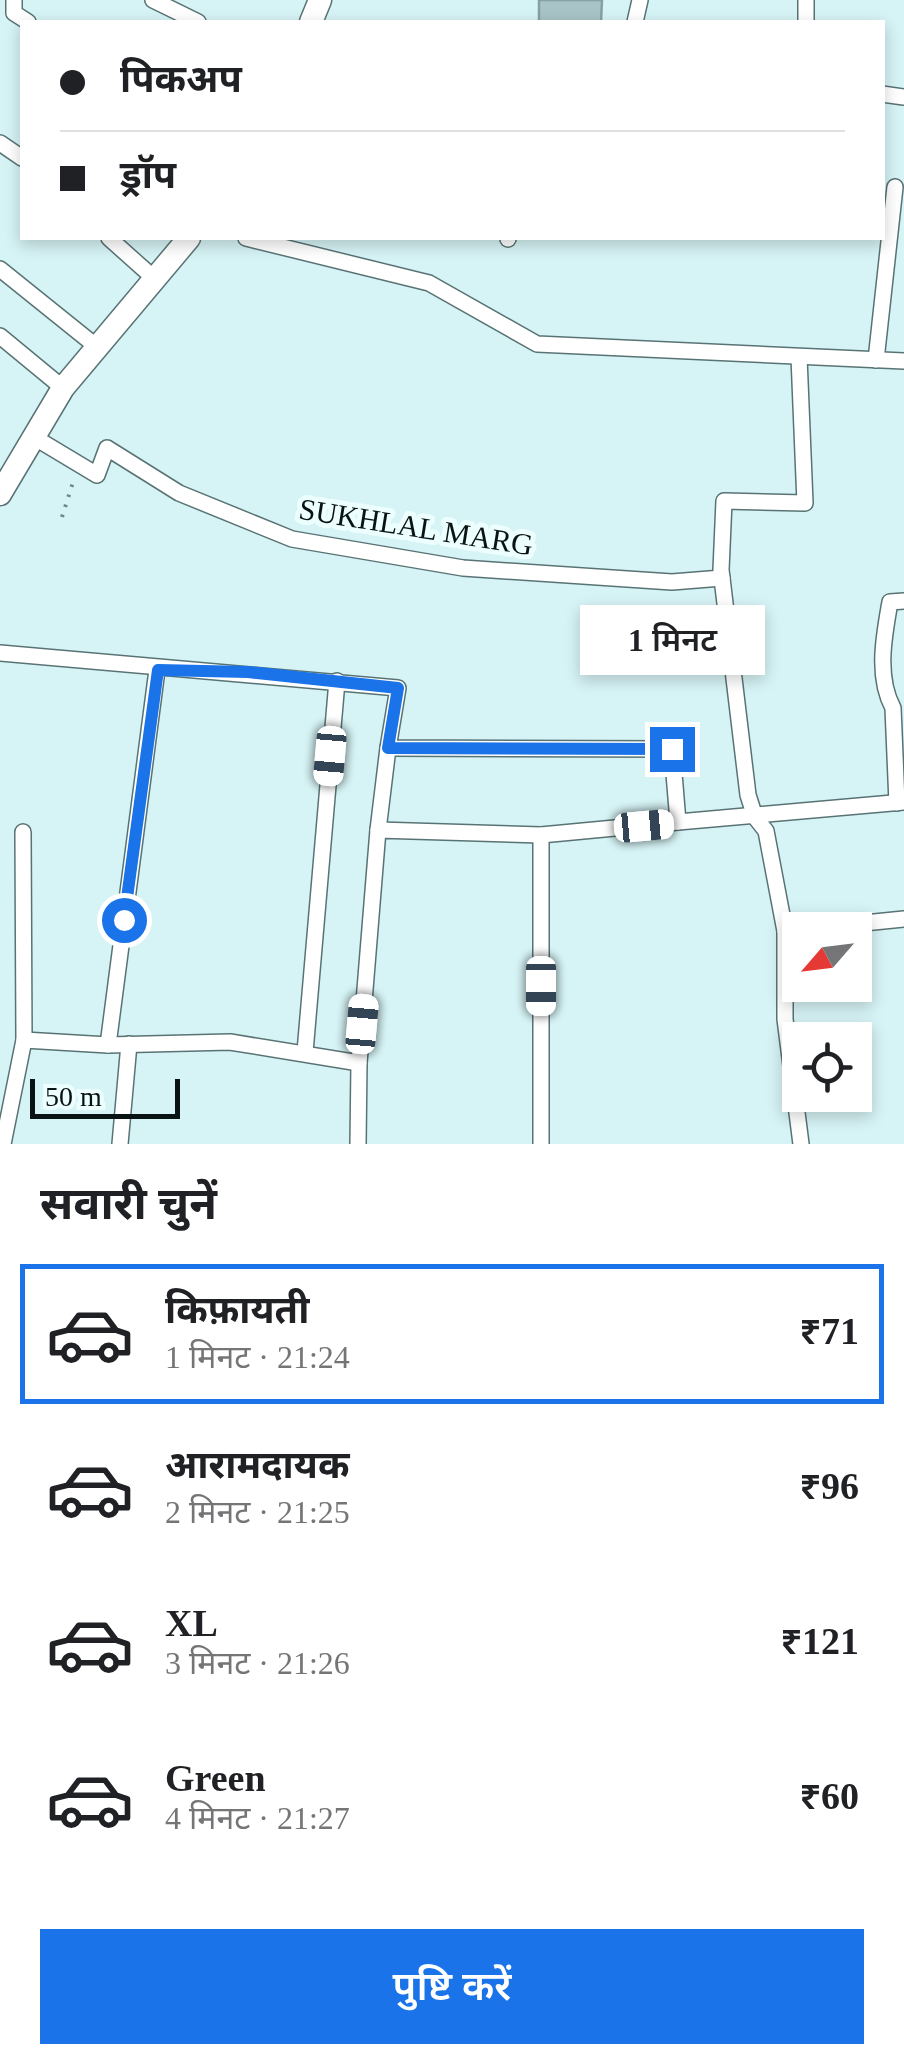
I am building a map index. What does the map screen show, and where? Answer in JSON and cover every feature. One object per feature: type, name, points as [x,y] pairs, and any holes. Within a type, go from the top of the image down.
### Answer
[{"type":"street","points":[[14,0],[14,12],[25,20]]},
{"type":"street","points":[[154,0],[194,20]]},
{"type":"street","points":[[876,360],[894,187]]},
{"type":"street","points":[[111,240],[156,280]]},
{"type":"street","points":[[0,494],[63,388],[187,240]]},
{"type":"street","points":[[254,240],[429,282],[536,344],[904,361]]},
{"type":"street","points":[[0,270],[97,347]]},
{"type":"street","points":[[0,336],[63,388]]},
{"type":"street","points":[[782,915],[766,832],[748,795],[722,578],[724,501],[805,503],[800,357]]},
{"type":"street","points":[[32,436],[78,467]]},
{"type":"street","name":"SUKHLAL MARG","points":[[78,467],[98,474],[107,448],[179,493],[292,539],[463,568],[672,582],[722,578]]},
{"type":"street","points":[[378,830],[541,835],[901,802],[899,707],[886,694],[882,644],[890,602],[904,602]]},
{"type":"street","points":[[0,653],[158,670],[248,672],[398,688],[378,830],[359,1063],[358,1144]]},
{"type":"street","points":[[108,1044],[158,670]]},
{"type":"street","points":[[305,1052],[337,681]]},
{"type":"street","points":[[388,748],[672,749],[678,822]]},
{"type":"street","points":[[2,1144],[24,1040],[23,832]]},
{"type":"street","points":[[541,835],[541,1144]]},
{"type":"street","points":[[872,922],[904,919]]},
{"type":"street","points":[[785,1002],[801,1144]]},
{"type":"street","points":[[24,1040],[108,1044],[230,1042],[359,1063]]},
{"type":"street","points":[[120,1144],[129,1044]]},
{"type":"path","points":[[62,518],[78,467]]},
{"type":"building","points":[[539,0],[602,0],[601,20],[539,20]]},
{"type":"route","points":[[124,920],[158,670],[248,672],[398,688],[388,748],[672,749]]}]
